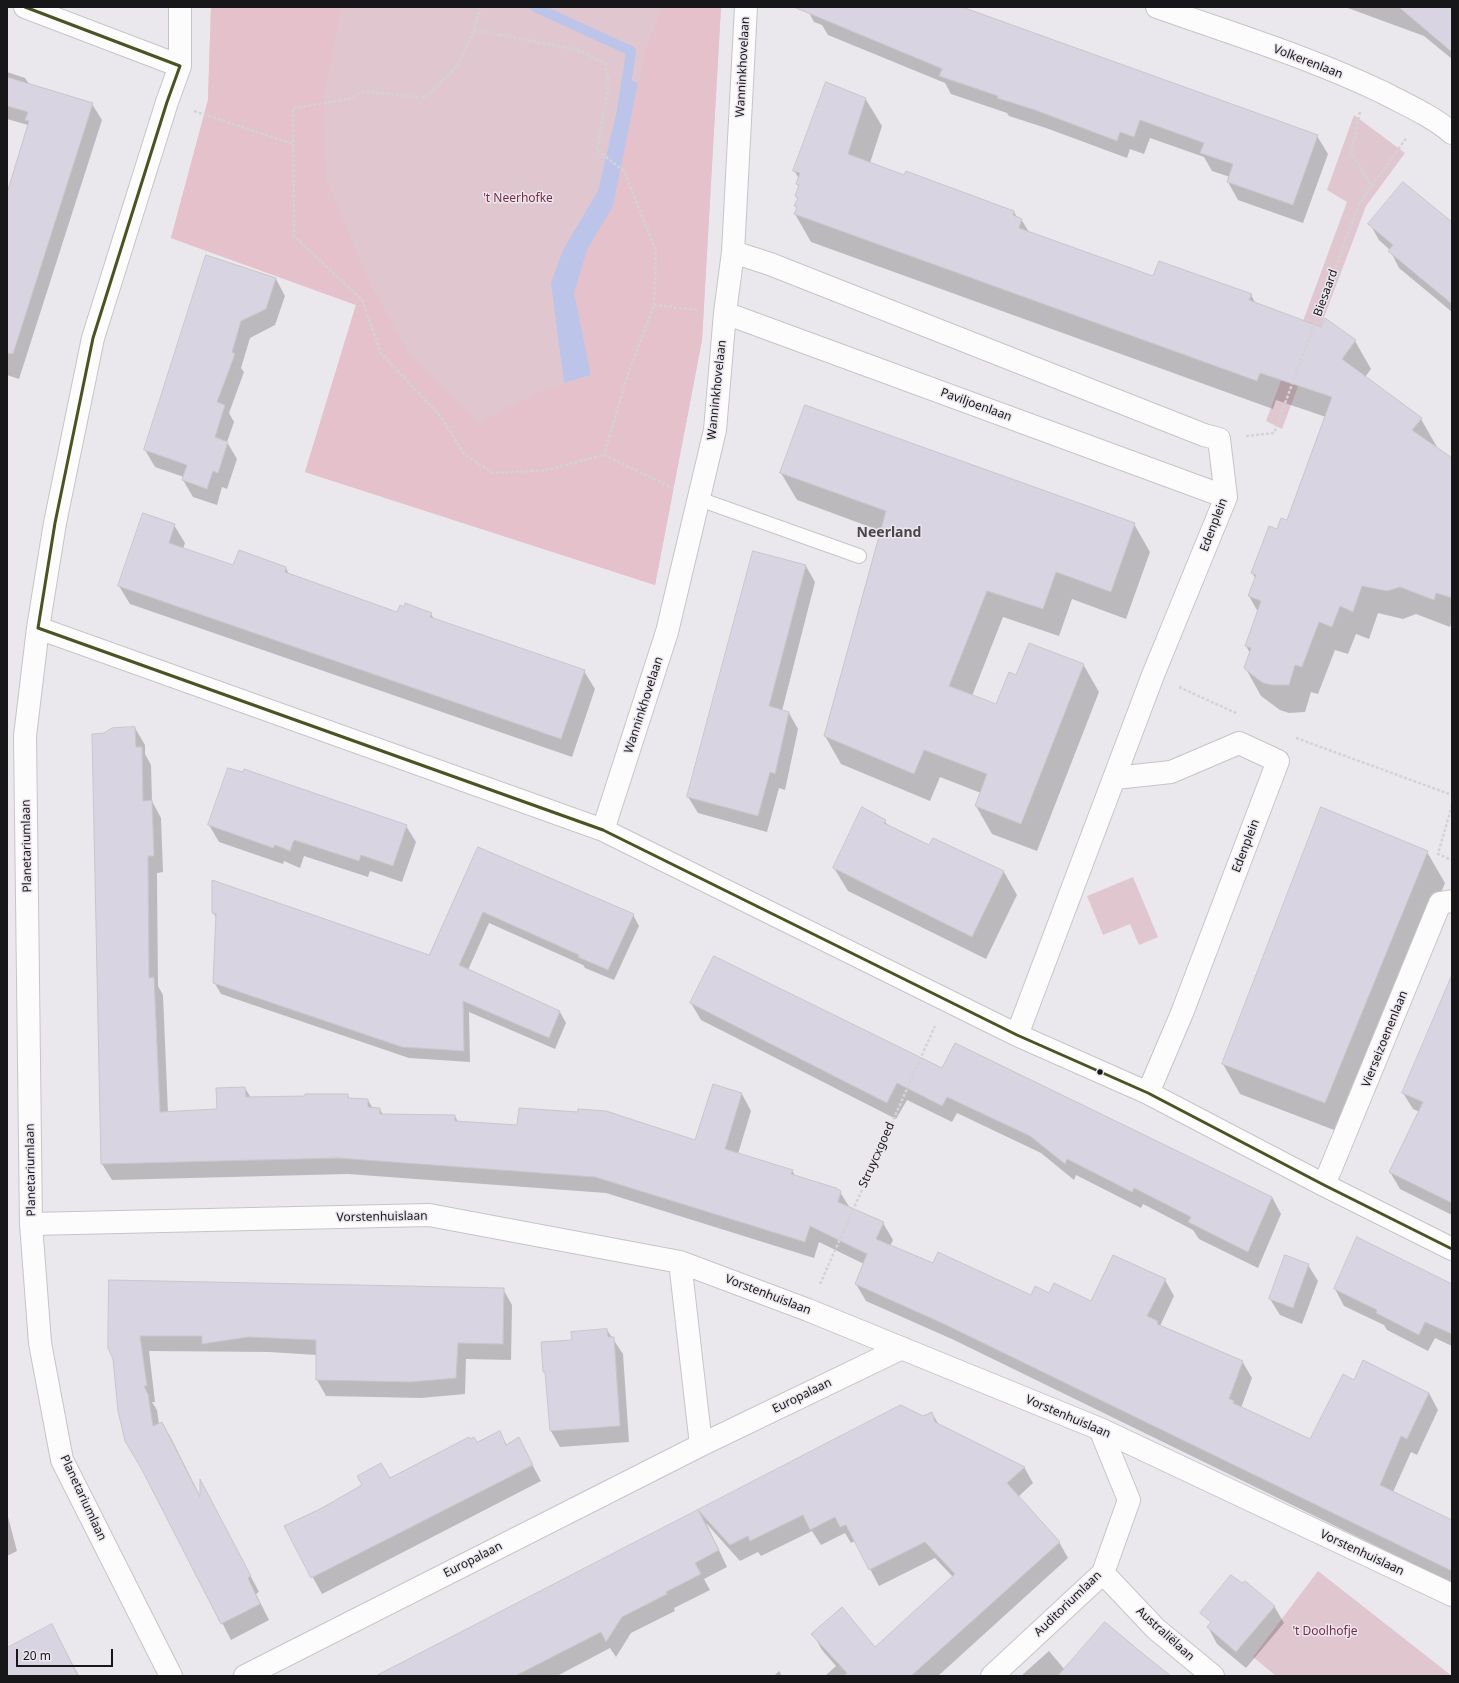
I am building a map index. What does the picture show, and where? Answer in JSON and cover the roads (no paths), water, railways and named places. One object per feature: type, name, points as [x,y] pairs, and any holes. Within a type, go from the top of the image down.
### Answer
[{"type":"street","points":[[25,7],[180,66]]},
{"type":"street","name":"Planetariumlaan","points":[[171,1676],[62,1460],[40,1343],[31,1224],[25,736],[38,628],[55,523],[93,338],[167,102],[180,66],[180,7]]},
{"type":"street","name":"Wanninkhovelaan","points":[[603,830],[667,632],[715,430],[725,313],[733,252],[746,7]]},
{"type":"street","name":"Volkerenlaan","points":[[1157,7],[1316,64],[1366,85],[1424,114],[1452,133]]},
{"type":"street","name":"Edenplein","points":[[733,252],[770,264],[1204,435],[1219,439],[1226,497],[1153,675],[1017,1034]]},
{"type":"street","name":"Paviljoenlaan","points":[[725,313],[1226,497]]},
{"type":"street","points":[[38,628],[603,830],[1017,1034],[1148,1093],[1324,1186],[1452,1249]]},
{"type":"street","name":"Edenplein","points":[[1115,778],[1171,772],[1239,743],[1278,761],[1182,1013],[1148,1093]]},
{"type":"street","name":"Vierseizoenenlaan","points":[[1324,1186],[1440,903],[1452,901]]},
{"type":"street","name":"Vorstenhuislaan","points":[[31,1224],[429,1215],[680,1262],[808,1310],[1100,1429],[1452,1595]]},
{"type":"street","points":[[680,1262],[701,1444]]},
{"type":"street","name":"Europalaan","points":[[245,1676],[701,1444],[902,1348]]},
{"type":"street","name":"Auditoriumlaan","points":[[992,1676],[1103,1573],[1129,1500],[1100,1429]]},
{"type":"street","name":"Australiëlaan","points":[[1103,1573],[1156,1629],[1213,1676]]},
{"type":"lane","points":[[698,499],[860,556]]},
{"type":"water","points":[[622,77],[638,83],[613,206],[587,250],[574,293],[591,375],[564,383],[551,283],[563,250],[598,191],[617,110]]},
{"type":"waterway","points":[[535,7],[631,51],[625,93]]},
{"type":"district","name":"Neerland","points":[[889,533]]},
{"type":"park label","name":"'t Neerhofke","points":[[518,199]]},
{"type":"park label","name":"'t Doolhofje","points":[[1325,1632]]}]
